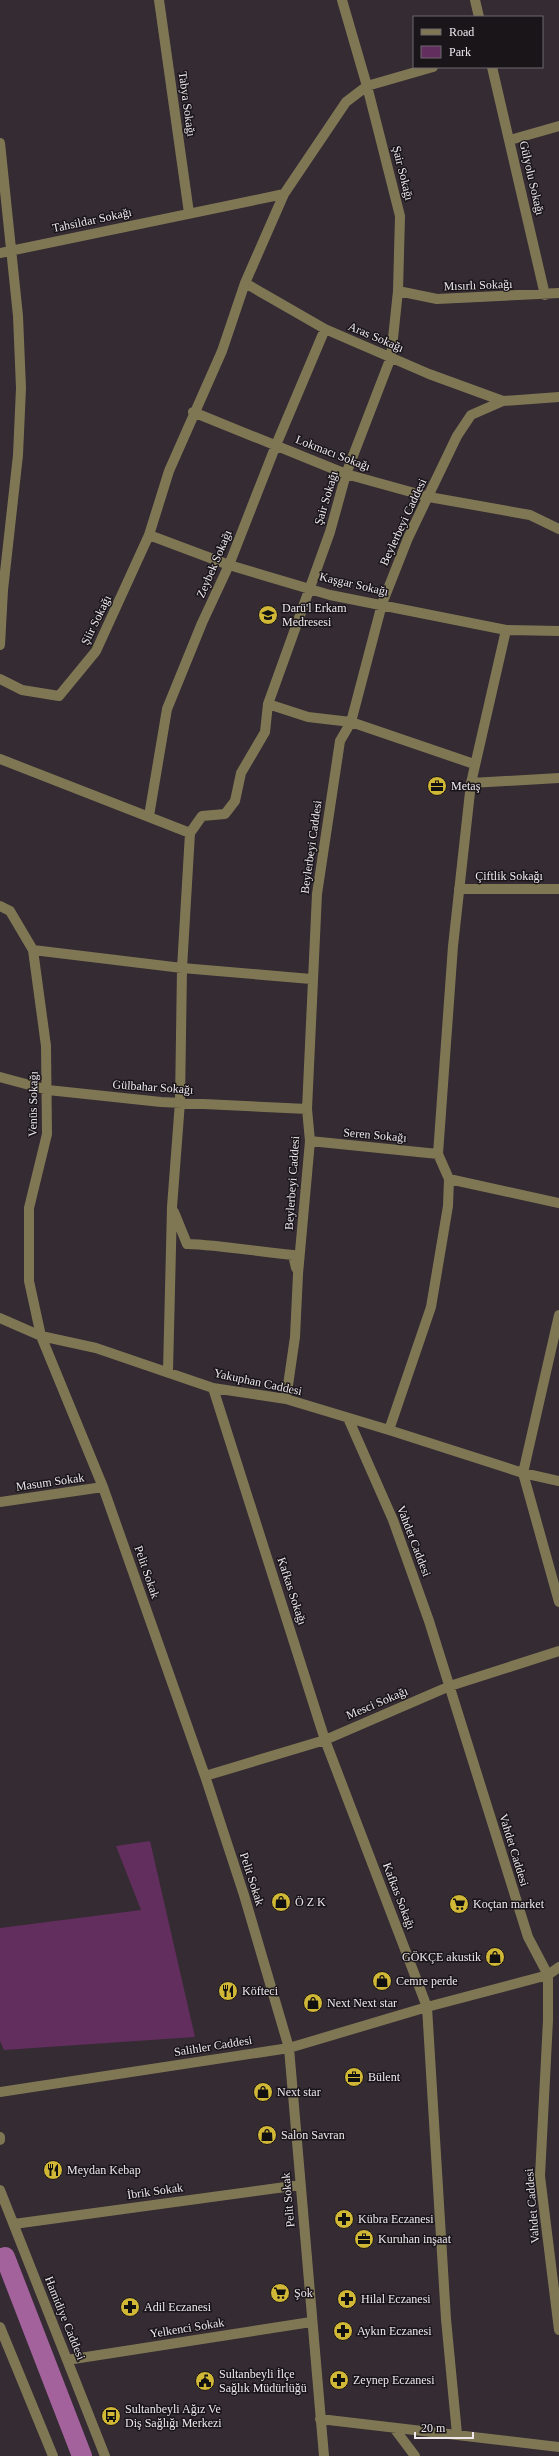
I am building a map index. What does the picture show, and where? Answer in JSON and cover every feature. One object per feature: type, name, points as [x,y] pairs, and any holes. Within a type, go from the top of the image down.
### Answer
[{"type":"street","name":"Tabya Sokağı","points":[[159,0],[189,213]]},
{"type":"street","name":"Şair Sokağı","points":[[190,833],[202,816],[224,814],[235,801],[241,773],[265,732],[268,704],[330,532],[346,474],[391,357],[398,291],[400,216],[367,86],[342,0]]},
{"type":"street","points":[[475,0],[479,16]]},
{"type":"street","points":[[149,535],[169,471],[193,412],[222,351],[245,283],[284,194],[346,102],[367,86],[430,68]]},
{"type":"street","name":"Gülyolu Sokağı","points":[[492,68],[545,295]]},
{"type":"street","points":[[510,140],[559,126]]},
{"type":"street","points":[[0,143],[18,316],[21,388],[18,455],[3,590],[0,645]]},
{"type":"street","name":"Tahsildar Sokağı","points":[[0,252],[284,194]]},
{"type":"street","name":"Aras Sokağı","points":[[245,283],[325,329],[428,374],[503,401]]},
{"type":"street","name":"Mısırlı Sokağı","points":[[398,291],[436,299],[545,295],[559,293]]},
{"type":"street","name":"Zeybek Sokağı","points":[[149,816],[167,709],[202,623],[229,565],[276,445],[325,329]]},
{"type":"street","name":"Beylerbeyi Caddesi","points":[[286,1399],[295,1337],[298,1274],[310,1142],[307,1109],[311,980],[317,894],[340,741],[351,722],[382,604],[408,538],[430,496],[457,436],[472,415],[503,401],[559,397]]},
{"type":"street","name":"Lokmacı Sokağı","points":[[193,412],[346,474],[430,496],[530,515],[559,529]]},
{"type":"street","name":"Kaşgar Sokağı","points":[[149,535],[229,565],[309,587],[330,595],[382,604],[506,630],[559,631]]},
{"type":"street","name":"Şiir Sokağı","points":[[0,679],[22,690],[59,696],[96,651],[149,535]]},
{"type":"street","points":[[388,1430],[431,1307],[448,1206],[449,1179],[438,1154],[452,962],[459,889],[474,764],[506,630]]},
{"type":"street","points":[[268,704],[308,717],[351,722],[474,764]]},
{"type":"street","points":[[0,759],[190,833],[182,968],[180,1102],[172,1207],[168,1371]]},
{"type":"street","points":[[471,783],[559,778]]},
{"type":"street","name":"Çiftlik Sokağı","points":[[459,889],[559,889]]},
{"type":"street","name":"Venüs Sokağı","points":[[0,906],[10,911],[33,950],[46,1046],[48,1090],[47,1134],[29,1208],[29,1281],[41,1336]]},
{"type":"street","points":[[33,950],[182,968],[311,980]]},
{"type":"street","name":"Gülbahar Sokağı","points":[[0,1077],[48,1090],[161,1102],[307,1109]]},
{"type":"street","name":"Seren Sokağı","points":[[310,1142],[438,1154]]},
{"type":"street","points":[[449,1179],[559,1203]]},
{"type":"street","points":[[172,1207],[187,1244],[209,1244],[231,1249],[293,1255],[298,1274]]},
{"type":"street","points":[[559,1315],[523,1473],[559,1602]]},
{"type":"street","name":"Yakuphan Caddesi","points":[[0,1318],[41,1336],[96,1348],[168,1371],[213,1388],[286,1399],[523,1473],[559,1481]]},
{"type":"street","name":"Pelit Sokak","points":[[41,1336],[103,1487],[205,1776],[244,1895],[289,2048],[311,2322],[324,2456]]},
{"type":"street","name":"Kafkas Sokağı","points":[[213,1388],[325,1740],[427,2007],[446,2319],[457,2434]]},
{"type":"street","name":"Vahdet Caddesi","points":[[348,1418],[393,1520],[430,1621],[528,1936],[548,1975],[548,2020],[540,2176],[559,2330]]},
{"type":"street","name":"Masum Sokak","points":[[0,1502],[103,1487]]},
{"type":"street","name":"Mesci Sokağı","points":[[205,1776],[325,1740],[450,1686],[559,1651]]},
{"type":"street","name":"Salihler Caddesi","points":[[0,2092],[289,2048],[427,2007],[548,1975],[559,1968]]},
{"type":"street","name":"İbrik Sokak","points":[[14,2224],[300,2185]]},
{"type":"street","name":"Hamidiye Caddesi","points":[[0,2190],[105,2456]]},
{"type":"street","name":"Yelkenci Sokak","points":[[67,2360],[311,2322]]},
{"type":"street","points":[[0,2327],[49,2455]]},
{"type":"street","points":[[320,2419],[559,2447]]},
{"type":"street","points":[[394,2428],[415,2456]]},
{"type":"green space","points":[[150,1841],[195,2037],[4,2050],[0,2041],[0,1928],[141,1910],[116,1846]]},
{"type":"waterway","points":[[5,2257],[82,2456]]},
{"type":"place","name":"Darü'l Erkam Medresesi","points":[[268,615]]},
{"type":"place","name":"Metaş","points":[[437,786]]},
{"type":"place","name":"Ö Z K","points":[[281,1902]]},
{"type":"place","name":"Koçtan market","points":[[459,1904]]},
{"type":"place","name":"GÖKÇE akustik","points":[[495,1957]]},
{"type":"place","name":"Cemre perde","points":[[382,1981]]},
{"type":"place","name":"Köfteci","points":[[228,1991]]},
{"type":"place","name":"Next Next star","points":[[313,2003]]},
{"type":"place","name":"Bülent","points":[[354,2077]]},
{"type":"place","name":"Next star","points":[[263,2092]]},
{"type":"place","name":"Salon Savran","points":[[267,2135]]},
{"type":"place","name":"Meydan Kebap","points":[[53,2170]]},
{"type":"place","name":"Kübra Eczanesi","points":[[344,2219]]},
{"type":"place","name":"Kuruhan inşaat","points":[[364,2239]]},
{"type":"place","name":"Şok","points":[[280,2293]]},
{"type":"place","name":"Hilal Eczanesi","points":[[347,2299]]},
{"type":"place","name":"Adil Eczanesi","points":[[130,2307]]},
{"type":"place","name":"Aykın Eczanesi","points":[[343,2331]]},
{"type":"place","name":"Zeynep Eczanesi","points":[[339,2380]]},
{"type":"place","name":"Sultanbeyli İlçe Sağlık Müdürlüğü","points":[[205,2381]]},
{"type":"place","name":"Sultanbeyli Ağız Ve Diş Sağlığı Merkezi","points":[[111,2416]]}]
